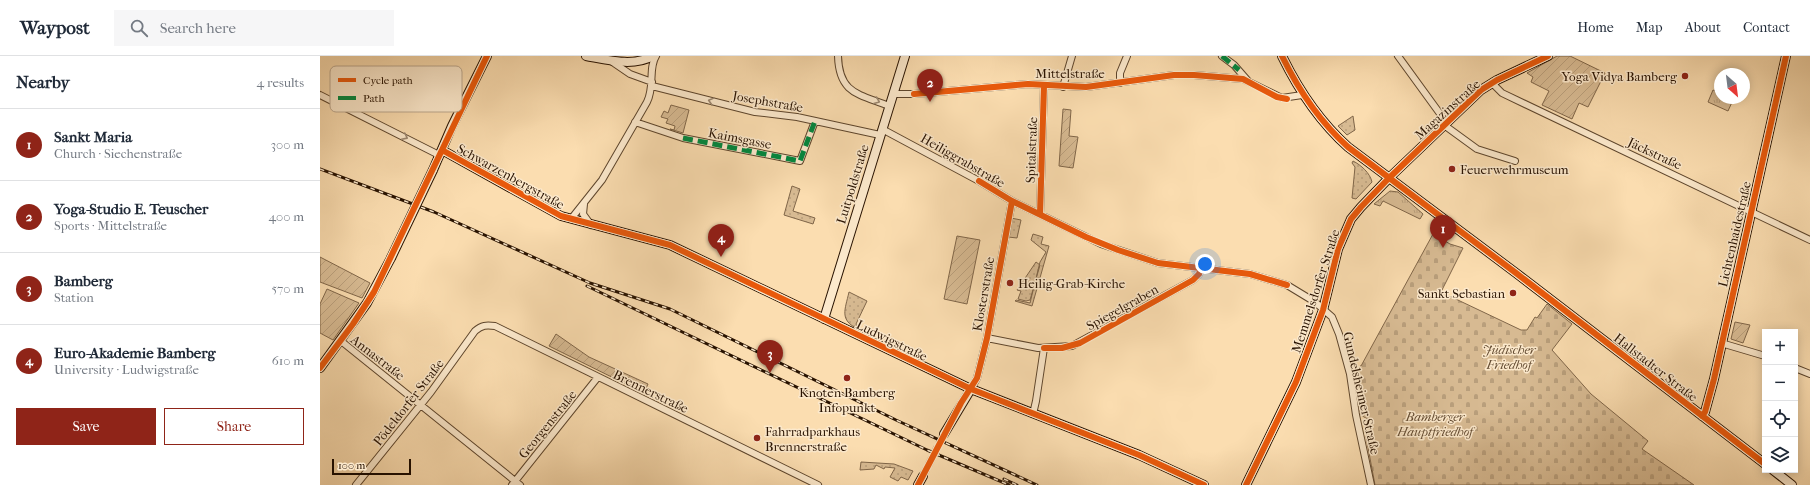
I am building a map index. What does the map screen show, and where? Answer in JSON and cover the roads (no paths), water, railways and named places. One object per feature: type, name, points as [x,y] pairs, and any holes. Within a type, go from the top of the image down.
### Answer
[{"type":"street","points":[[462,109],[488,56]]},
{"type":"street","points":[[586,56],[610,60],[640,62],[653,56]]},
{"type":"street","points":[[571,219],[602,180],[650,94],[652,84],[652,65],[656,56]]},
{"type":"street","points":[[838,56],[839,73],[843,82],[852,91],[889,106]]},
{"type":"street","name":"Luitpoldstraße","points":[[824,319],[905,56]]},
{"type":"street","points":[[1063,87],[1072,56]]},
{"type":"street","points":[[1120,84],[1120,73],[1127,56]]},
{"type":"street","points":[[1222,56],[1234,65],[1250,82]]},
{"type":"street","name":"Hallstadter Straße","points":[[1282,56],[1302,95],[1340,140],[1521,276],[1762,462]]},
{"type":"street","points":[[1398,56],[1445,123],[1477,149],[1515,161]]},
{"type":"street","name":"Magazinstraße","points":[[1389,178],[1445,123],[1470,100],[1492,83],[1548,56]]},
{"type":"street","name":"Lichtenhaidestraße","points":[[1702,416],[1708,402],[1786,56]]},
{"type":"street","name":"Josephstraße","points":[[610,60],[630,74],[652,84],[755,112],[790,116],[881,132]]},
{"type":"street","name":"Mittelstraße","points":[[893,94],[914,94],[1028,84],[1086,87],[1183,75],[1225,76],[1250,82],[1282,98],[1302,95]]},
{"type":"street","name":"Jäckstraße","points":[[1492,83],[1502,93],[1810,240]]},
{"type":"street","name":"Spitalstraße","points":[[1040,214],[1044,86]]},
{"type":"street","name":"Schwarzenbergstraße","points":[[320,95],[330,100]]},
{"type":"street","name":"Schwarzenbergstraße","points":[[355,112],[440,153],[556,214],[571,219]]},
{"type":"street","points":[[320,368],[367,303],[391,258],[460,112]]},
{"type":"street","name":"Kaimsgasse","points":[[635,122],[683,138],[800,161],[815,121]]},
{"type":"street","name":"Heiliggrabstraße","points":[[881,132],[973,178],[1012,201],[1086,237],[1118,250],[1158,263],[1250,274],[1279,282],[1290,286],[1323,310]]},
{"type":"street","name":"Memmelsdorfer Straße","points":[[1246,485],[1290,396],[1323,310],[1338,249],[1348,225],[1361,207],[1389,178]]},
{"type":"street","name":"Klosterstraße","points":[[971,389],[977,378],[987,338],[1012,201]]},
{"type":"street","points":[[585,203],[583,214],[591,225]]},
{"type":"street","name":"Ludwigstraße","points":[[571,219],[670,245],[971,389],[1139,455],[1204,485]]},
{"type":"street","name":"Spiegelgraben","points":[[987,338],[1044,348],[1062,348],[1080,343],[1193,280],[1200,274],[1201,268]]},
{"type":"street","name":"Gundelsheimer Straße","points":[[1323,310],[1333,320],[1343,349],[1371,485]]},
{"type":"street","name":"Brennerstraße","points":[[475,331],[481,326],[495,326],[818,485]]},
{"type":"street","name":"Pödeldorfer Straße","points":[[356,485],[421,404],[475,331]]},
{"type":"street","name":"Annastraße","points":[[341,341],[421,404],[516,484]]},
{"type":"street","points":[[1721,343],[1762,355]]},
{"type":"street","points":[[1033,414],[1044,348]]},
{"type":"street","points":[[1798,369],[1810,374]]},
{"type":"street","name":"Georgenstraße","points":[[516,484],[598,377]]},
{"type":"street","points":[[944,434],[971,389]]},
{"type":"street","points":[[1777,473],[1792,485]]},
{"type":"street","points":[[918,485],[923,476]]},
{"type":"tunnel","points":[[923,476],[944,434]]},
{"type":"railway","points":[[320,169],[434,212],[590,283],[670,309],[896,420],[1037,485]]},
{"type":"railway","points":[[587,286],[927,450],[1009,485]]},
{"type":"railway","points":[[1004,479],[1017,485]]},
{"type":"place","name":"Yoga Vidya Bamberg","points":[[1685,76]]},
{"type":"place","name":"Yoga-Studio E. Teuscher","points":[[930,102]]},
{"type":"place","name":"Feuerwehrmuseum","points":[[1452,169]]},
{"type":"place","name":"Sankt Maria","points":[[1443,248]]},
{"type":"place","name":"Euro-Akademie Bamberg","points":[[721,257]]},
{"type":"place","name":"Heilig-Grab-Kirche","points":[[1010,283]]},
{"type":"place","name":"Sankt Sebastian","points":[[1513,293]]},
{"type":"place","name":"Bamberg","points":[[770,373]]},
{"type":"place","name":"Knoten Bamberg Infopunkt","points":[[847,378]]},
{"type":"place","name":"Fahrradparkhaus Brennerstraße","points":[[757,438]]},
{"type":"park label","name":"Jüdischer Friedhof","points":[[1509,356]]},
{"type":"park label","name":"Bamberger Hauptfriedhof","points":[[1435,424]]}]
